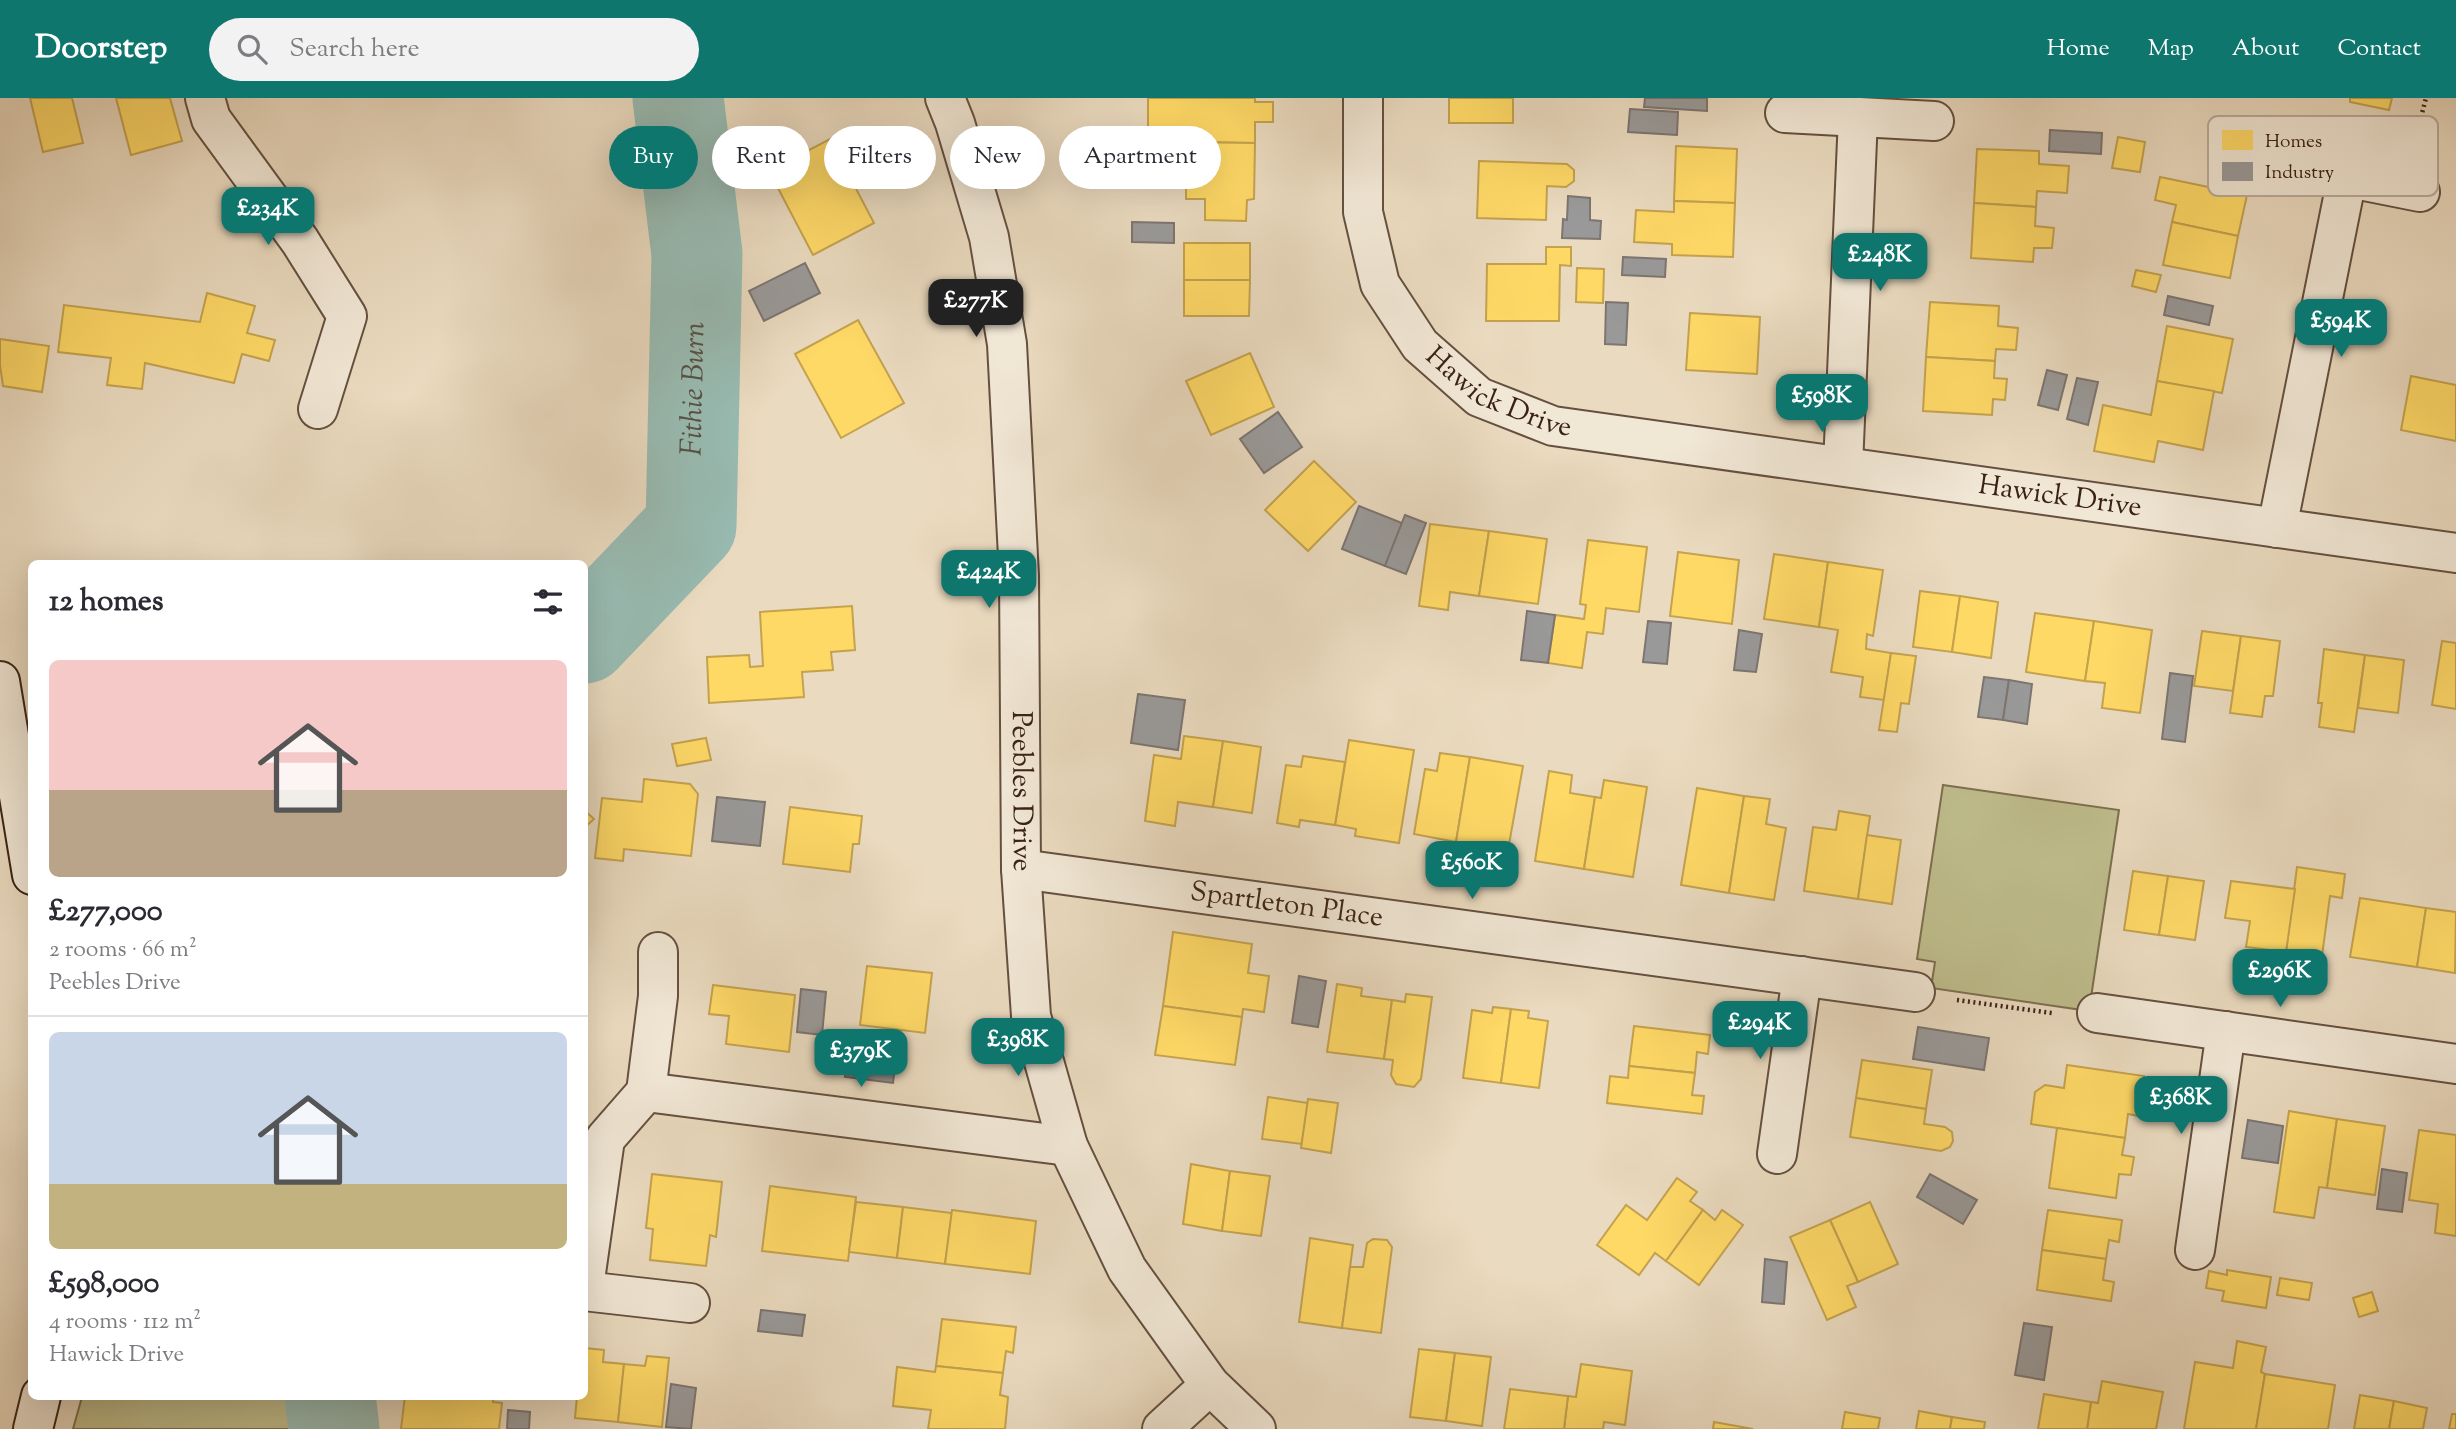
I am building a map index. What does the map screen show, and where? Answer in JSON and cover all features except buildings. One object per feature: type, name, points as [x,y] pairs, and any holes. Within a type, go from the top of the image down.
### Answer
[{"type":"street","points":[[205,98],[211,119],[300,241],[347,316],[318,409]]},
{"type":"street","name":"Peebles Drive","points":[[944,98],[955,123],[989,237],[1007,344],[1019,576],[1021,869],[1031,1016],[1068,1146],[1127,1269],[1210,1385],[1256,1429]]},
{"type":"street","name":"Hawick Drive","points":[[1363,98],[1363,212],[1380,284],[1420,345],[1479,397],[1553,426],[2456,553]]},
{"type":"street","points":[[1785,113],[1934,121]]},
{"type":"street","points":[[1843,467],[1857,117]]},
{"type":"street","points":[[2277,528],[2343,196]]},
{"type":"street","points":[[0,681],[28,851]]},
{"type":"street","name":"Spartleton Place","points":[[1021,869],[1915,992]]},
{"type":"street","points":[[588,1260],[605,1139],[646,1092],[658,996],[658,952]]},
{"type":"street","points":[[1777,1154],[1802,976]]},
{"type":"street","points":[[2096,1013],[2456,1064]]},
{"type":"street","points":[[2195,1250],[2226,1031]]},
{"type":"street","points":[[646,1092],[1068,1146]]},
{"type":"street","points":[[588,1290],[690,1303]]},
{"type":"street","points":[[1162,1429],[1210,1385]]},
{"type":"street","points":[[33,1429],[40,1400]]},
{"type":"path","points":[[1915,992],[2085,1018],[2096,1013]]},
{"type":"shaded area","points":[[1943,785],[2119,810],[2089,1011],[1931,988],[1935,962],[1917,959]]},
{"type":"shaded area","points":[[81,1400],[360,1400],[361,1429],[73,1429]]},
{"type":"waterway","name":"Fithie Burn","points":[[588,634],[691,526],[697,254],[678,98]]},
{"type":"waterway","name":"Fithie Burn","points":[[330,1400],[334,1429]]}]
